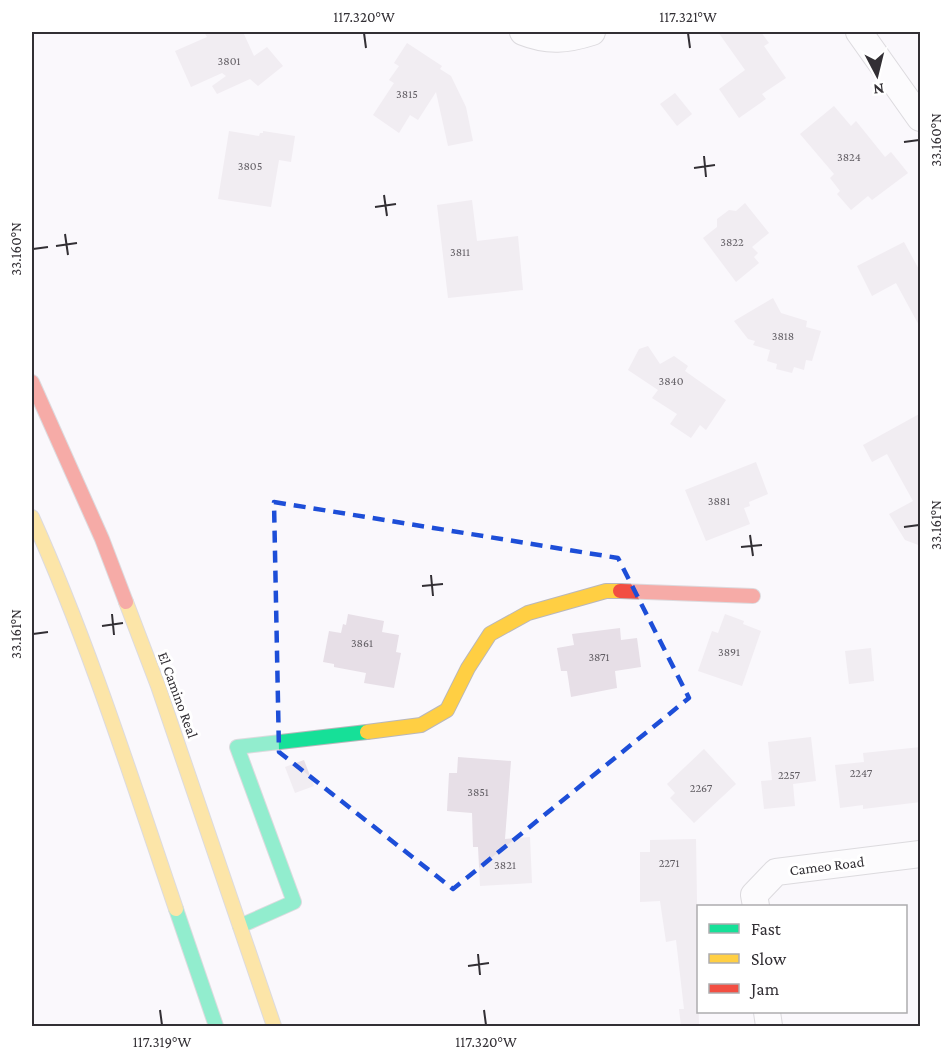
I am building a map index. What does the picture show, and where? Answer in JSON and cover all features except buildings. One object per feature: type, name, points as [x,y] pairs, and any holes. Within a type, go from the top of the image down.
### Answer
[{"type":"main road","name":"El Camino Real","points":[[32,382],[106,549],[158,686],[274,1026]]},
{"type":"main road","points":[[32,517],[51,560],[106,705],[216,1026]]},
{"type":"main road","points":[[240,926],[294,902],[237,747],[421,725],[447,710],[468,668],[490,633],[528,613],[606,591],[753,596]]},
{"type":"street","points":[[524,32],[544,38],[570,40],[592,32]]},
{"type":"street","points":[[859,32],[921,118]]},
{"type":"street","name":"Cameo Road","points":[[756,905],[754,895],[776,872],[921,854]]},
{"type":"highlighted area","points":[[274,502],[618,558],[689,698],[453,889],[279,752]]},
{"type":"traffic: fast","points":[[240,926],[294,902],[237,747],[367,732]]},
{"type":"traffic: fast","points":[[176,909],[216,1026]]},
{"type":"traffic: slow","points":[[32,517],[91,662],[176,909]]},
{"type":"traffic: slow","points":[[367,732],[421,725],[447,710],[468,668],[490,634],[528,613],[606,591],[620,591]]},
{"type":"traffic: slow","points":[[126,602],[158,686],[274,1026]]},
{"type":"traffic: jam","points":[[32,382],[102,539],[126,602]]},
{"type":"traffic: jam","points":[[620,591],[753,596]]}]
